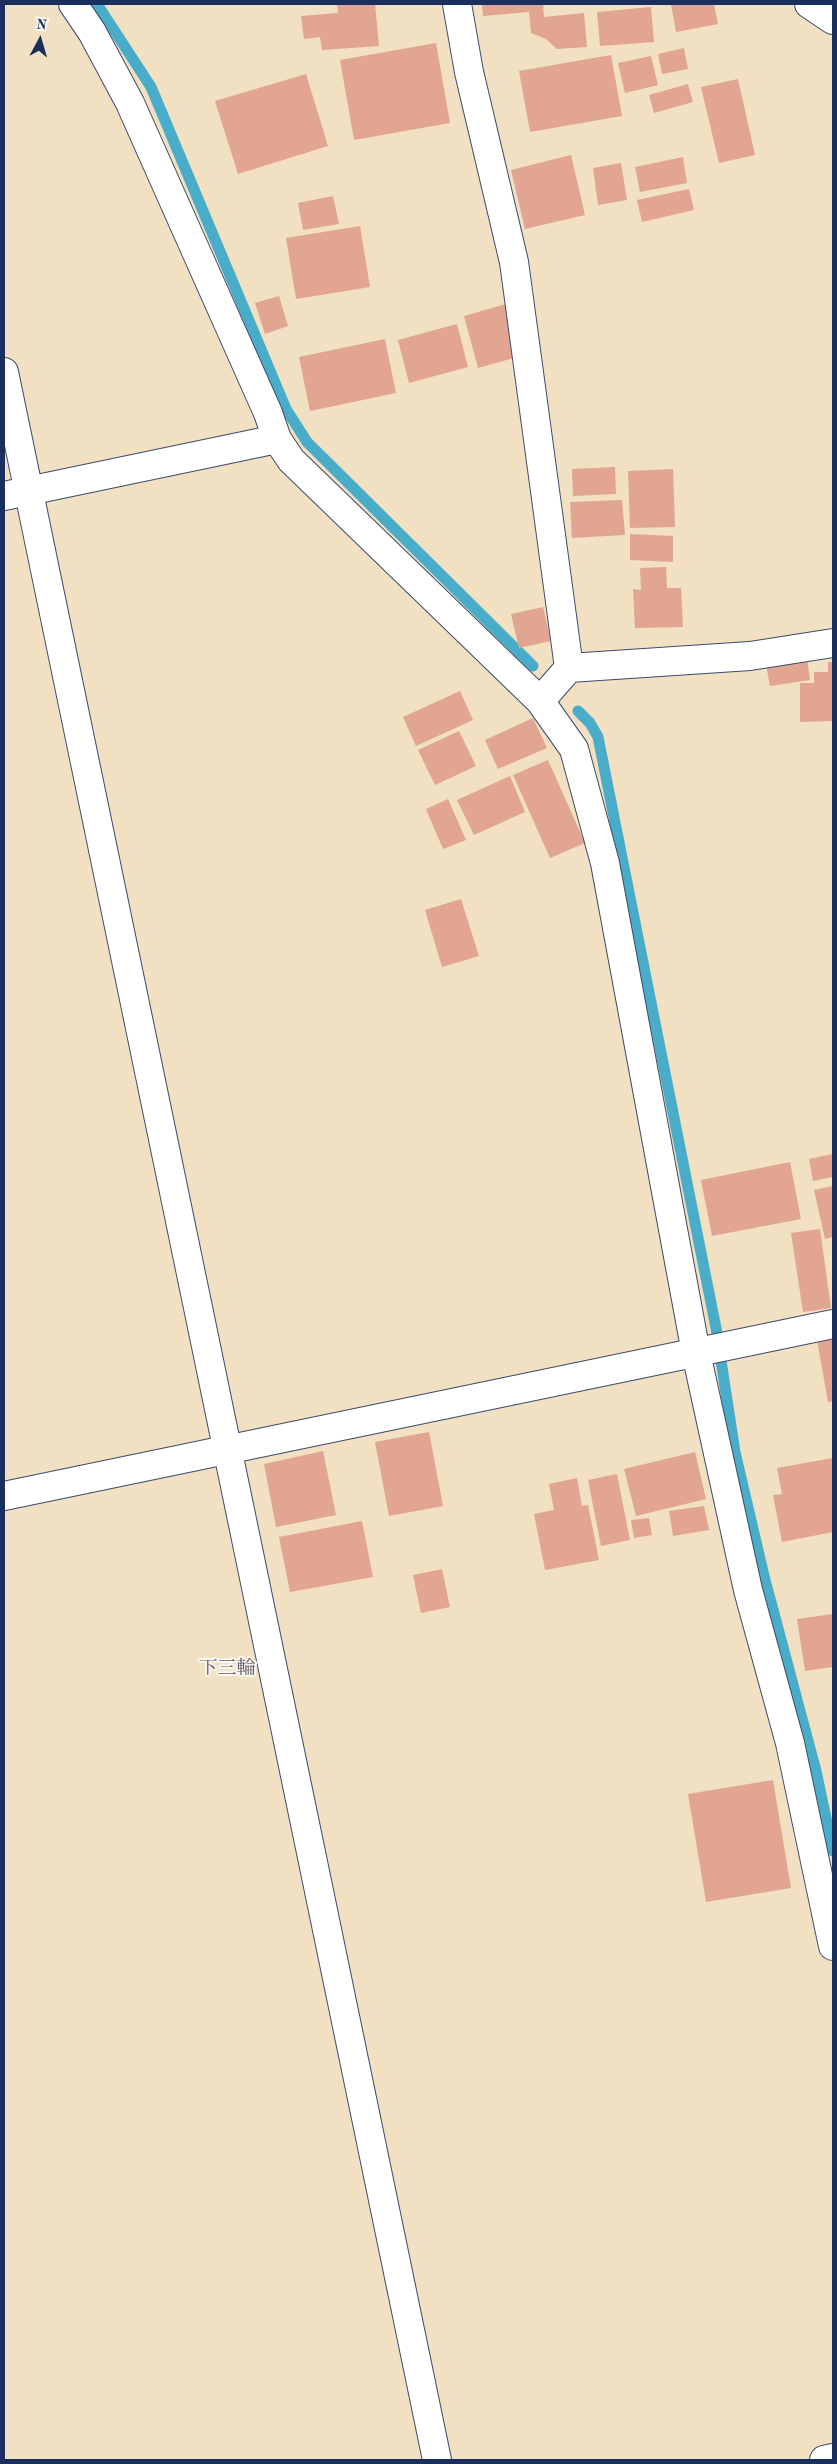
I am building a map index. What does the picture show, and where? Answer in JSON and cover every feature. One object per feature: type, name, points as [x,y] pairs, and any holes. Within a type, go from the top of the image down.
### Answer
[{"type":"street","points":[[73,4],[92,32],[130,103],[268,413],[277,439],[290,460],[540,701],[574,749],[605,863],[711,1350],[748,1590],[790,1743],[833,1946]]},
{"type":"street","points":[[457,4],[469,72],[514,262],[569,668]]},
{"type":"street","points":[[809,4],[833,20]]},
{"type":"street","points":[[4,372],[16,494],[228,1450],[437,2460]]},
{"type":"street","points":[[16,494],[277,439]]},
{"type":"street","points":[[540,701],[569,668],[750,656],[833,642]]},
{"type":"street","points":[[4,1496],[833,1324]]},
{"type":"street","points":[[824,2460],[833,2458]]},
{"type":"building","points":[[337,4],[375,4],[379,46],[322,50],[320,37],[304,39],[301,16],[338,13]]},
{"type":"building","points":[[482,4],[543,4],[544,17],[584,13],[587,47],[557,49],[546,39],[531,33],[529,12],[483,16]]},
{"type":"building","points":[[671,4],[714,4],[718,24],[676,32]]},
{"type":"building","points":[[651,7],[654,42],[600,46],[597,12]]},
{"type":"building","points":[[436,43],[450,123],[354,140],[340,60]]},
{"type":"building","points":[[684,48],[688,69],[662,74],[658,54]]},
{"type":"building","points":[[611,55],[622,116],[530,132],[519,71]]},
{"type":"building","points":[[651,56],[658,85],[625,93],[618,63]]},
{"type":"building","points":[[306,74],[328,146],[238,174],[215,101]]},
{"type":"building","points":[[738,79],[755,155],[719,163],[701,87]]},
{"type":"building","points":[[688,84],[693,102],[654,113],[649,95]]},
{"type":"building","points":[[571,155],[585,215],[525,229],[511,170]]},
{"type":"building","points":[[683,157],[687,183],[640,192],[635,167]]},
{"type":"building","points":[[621,163],[627,200],[598,205],[593,168]]},
{"type":"building","points":[[689,189],[694,210],[642,222],[637,200]]},
{"type":"building","points":[[333,196],[339,224],[303,230],[298,203]]},
{"type":"building","points":[[360,226],[370,287],[296,299],[286,238]]},
{"type":"building","points":[[279,296],[288,326],[265,334],[255,303]]},
{"type":"building","points":[[506,304],[521,356],[478,368],[464,316]]},
{"type":"building","points":[[457,324],[468,367],[409,383],[398,340]]},
{"type":"building","points":[[385,339],[396,393],[310,411],[299,357]]},
{"type":"building","points":[[615,467],[616,494],[573,496],[572,469]]},
{"type":"building","points":[[673,469],[675,527],[630,528],[628,471]]},
{"type":"building","points":[[622,500],[625,535],[572,538],[570,502]]},
{"type":"building","points":[[630,534],[673,536],[673,562],[630,560]]},
{"type":"building","points":[[666,567],[667,588],[681,588],[683,627],[635,628],[633,589],[641,590],[640,568]]},
{"type":"building","points":[[543,607],[551,641],[519,648],[511,614]]},
{"type":"building","points":[[806,652],[810,680],[770,686],[765,659]]},
{"type":"building","points":[[828,662],[833,662],[833,721],[800,722],[800,683],[814,683],[814,672],[828,672]]},
{"type":"building","points":[[460,691],[473,720],[416,746],[403,717]]},
{"type":"building","points":[[533,718],[547,748],[498,769],[485,740]]},
{"type":"building","points":[[459,731],[476,766],[435,785],[418,750]]},
{"type":"building","points":[[548,760],[585,843],[550,858],[513,775]]},
{"type":"building","points":[[510,776],[525,812],[474,835],[457,800]]},
{"type":"building","points":[[448,799],[466,840],[443,849],[426,809]]},
{"type":"building","points":[[461,899],[479,956],[442,967],[425,910]]},
{"type":"building","points":[[833,1154],[833,1177],[813,1181],[809,1159]]},
{"type":"building","points":[[790,1162],[801,1219],[712,1236],[701,1180]]},
{"type":"building","points":[[833,1186],[833,1237],[825,1239],[814,1190]]},
{"type":"building","points":[[820,1229],[831,1308],[803,1312],[791,1233]]},
{"type":"building","points":[[833,1337],[833,1401],[828,1402],[817,1340]]},
{"type":"building","points":[[429,1432],[443,1506],[389,1516],[375,1442]]},
{"type":"building","points":[[323,1451],[336,1515],[276,1527],[264,1464]]},
{"type":"building","points":[[695,1452],[706,1499],[636,1516],[624,1469]]},
{"type":"building","points":[[833,1458],[833,1532],[782,1542],[773,1495],[782,1494],[777,1468]]},
{"type":"building","points":[[617,1474],[630,1540],[601,1546],[588,1480]]},
{"type":"building","points":[[577,1478],[582,1506],[588,1505],[599,1560],[545,1570],[534,1514],[554,1510],[549,1484]]},
{"type":"building","points":[[704,1506],[709,1530],[673,1536],[669,1511]]},
{"type":"building","points":[[649,1518],[652,1535],[634,1538],[631,1520]]},
{"type":"building","points":[[362,1521],[373,1577],[290,1592],[279,1537]]},
{"type":"building","points":[[442,1569],[450,1607],[421,1613],[413,1575]]},
{"type":"building","points":[[833,1614],[833,1667],[805,1671],[797,1619]]},
{"type":"building","points":[[773,1780],[791,1888],[706,1902],[688,1794]]},
{"type":"waterway","points":[[97,4],[151,87],[286,409],[307,442],[533,666]]},
{"type":"waterway","points":[[578,711],[590,723],[598,737],[716,1328],[735,1452],[764,1576],[816,1771],[833,1851]]},
{"type":"district","name":"下三輪","points":[[227,1669]]}]
